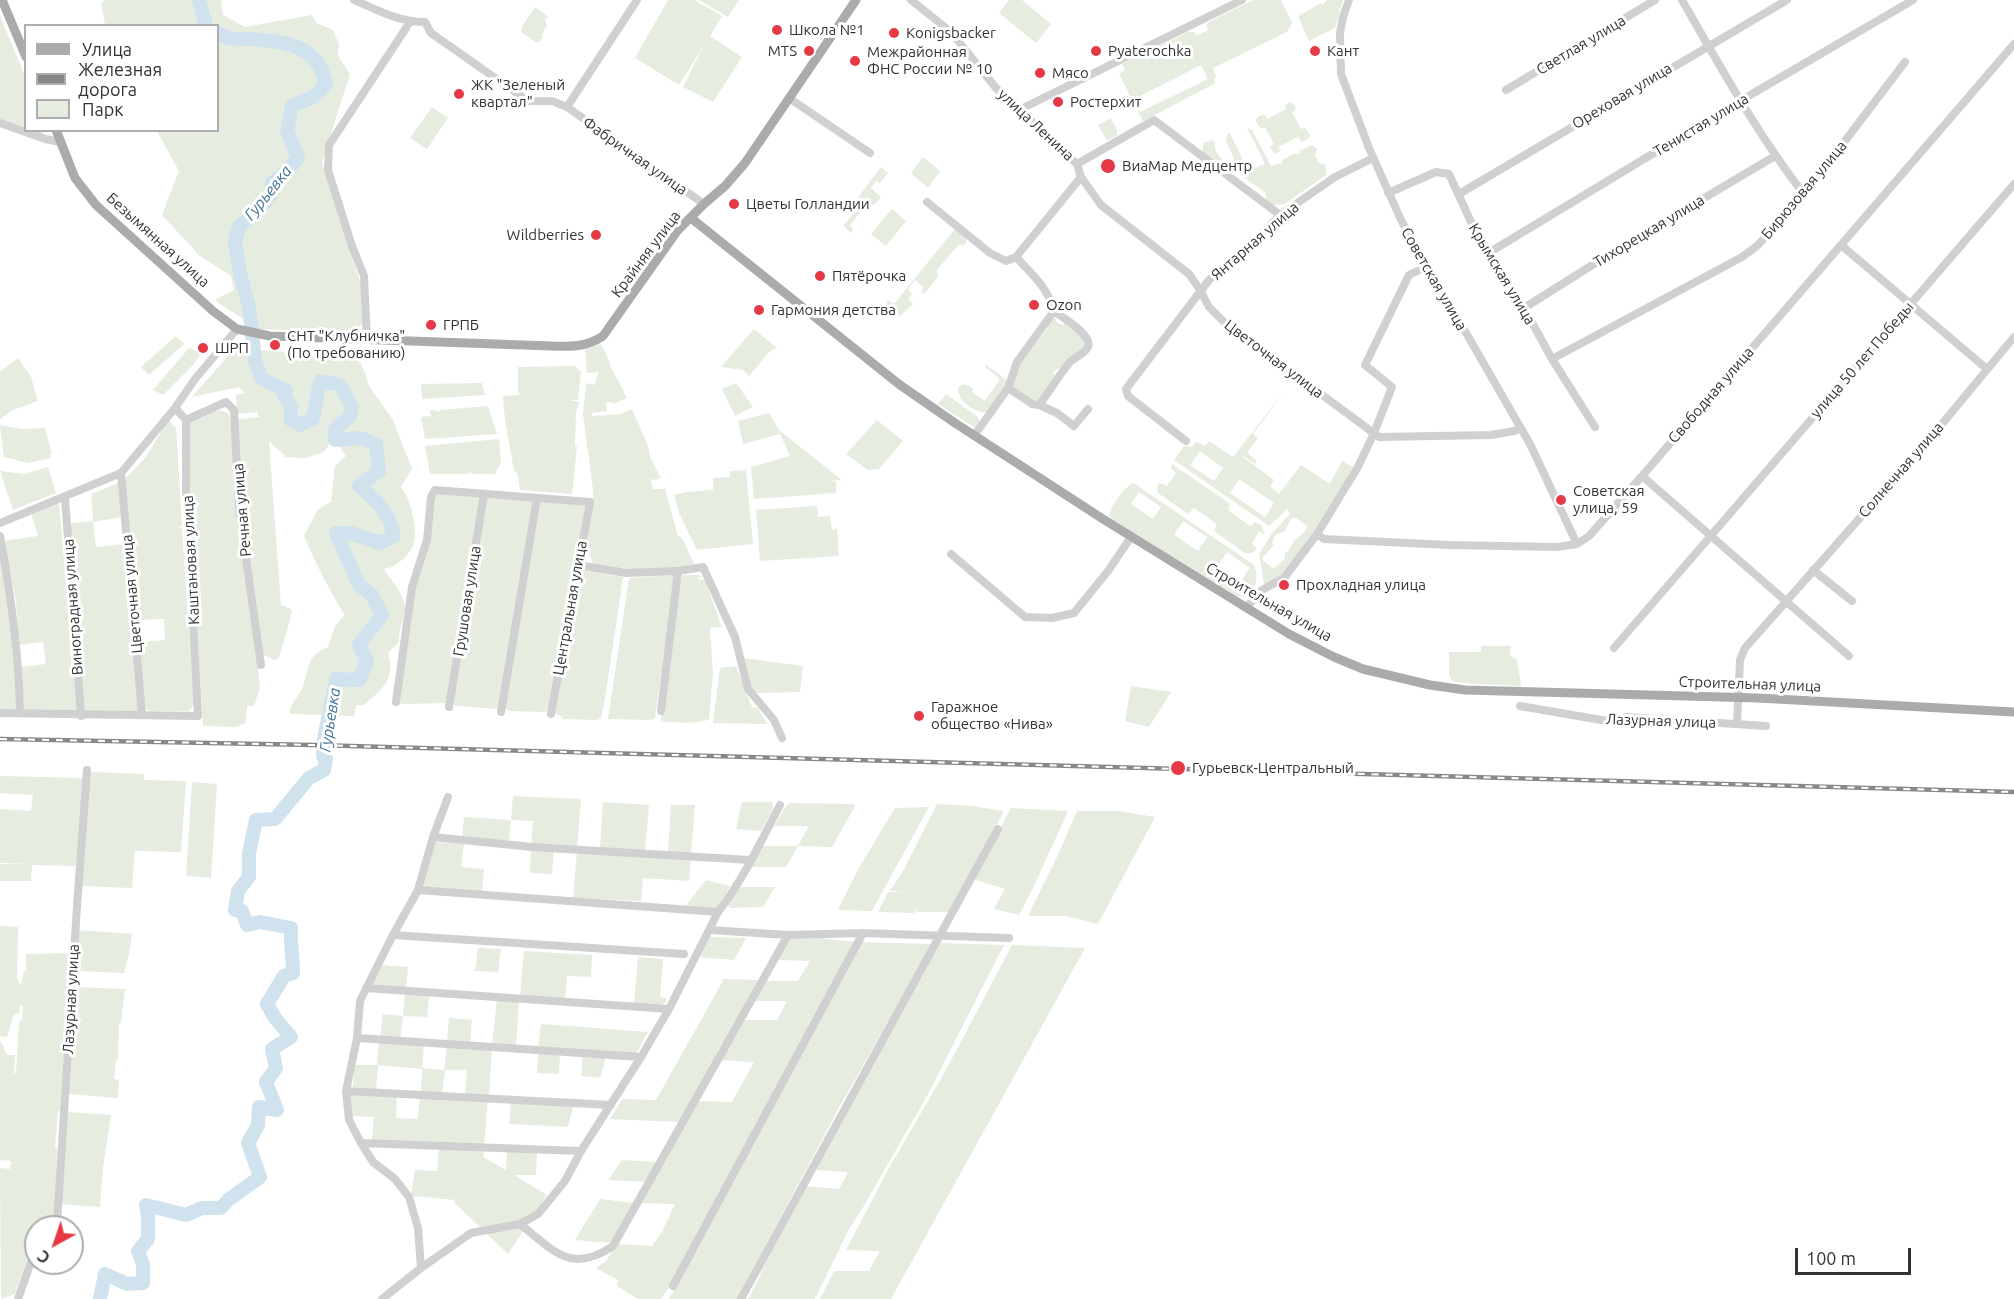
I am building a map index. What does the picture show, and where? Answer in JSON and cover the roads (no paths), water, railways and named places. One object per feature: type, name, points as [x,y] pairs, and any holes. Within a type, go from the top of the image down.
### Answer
[{"type":"main road","points":[[2,0],[24,52]]},
{"type":"main road","name":"Крайняя улица","points":[[367,339],[568,347],[595,341],[612,326],[678,230],[739,172],[856,0]]},
{"type":"main road","name":"Безымянная улица","points":[[57,132],[75,178],[96,206],[213,311],[237,329]]},
{"type":"main road","name":"Строительная улица","points":[[691,218],[900,385],[974,436],[1131,537],[1289,634],[1363,669],[1430,685],[1484,691],[1738,697],[2014,712]]},
{"type":"main road","points":[[237,329],[270,336],[367,339]]},
{"type":"street","points":[[354,0],[391,17],[410,22],[329,145],[328,170],[364,276],[367,339]]},
{"type":"street","name":"Фабричная улица","points":[[567,107],[637,0]]},
{"type":"street","name":"улица Ленина","points":[[911,0],[951,32],[996,88],[1077,164],[1081,177]]},
{"type":"street","points":[[1019,110],[1242,0]]},
{"type":"street","name":"Советская улица","points":[[1349,0],[1340,33],[1341,74],[1373,158],[1388,193],[1426,267],[1545,472],[1577,544]]},
{"type":"street","name":"Светлая улица","points":[[1506,90],[1655,0]]},
{"type":"street","points":[[1682,0],[1740,101],[1775,156],[1803,193]]},
{"type":"street","name":"Ореховая улица","points":[[1459,194],[1787,0]]},
{"type":"street","name":"Тенистая улица","points":[[1490,252],[1913,0]]},
{"type":"street","name":"Фабричная улица","points":[[410,22],[425,22],[431,33],[528,101],[552,101],[567,107],[704,204]]},
{"type":"street","name":"Свободная улица","points":[[1577,544],[1589,536],[1642,476],[2014,44]]},
{"type":"street","name":"Бирюзовая улица","points":[[1552,359],[1742,257],[1757,246],[1810,188],[1905,62]]},
{"type":"street","points":[[789,98],[870,153]]},
{"type":"street","points":[[1077,164],[1154,120],[1280,215]]},
{"type":"street","points":[[0,123],[24,132]]},
{"type":"street","points":[[25,132],[60,142]]},
{"type":"street","name":"Тихорецкая улица","points":[[1524,308],[1605,256],[1775,156]]},
{"type":"street","name":"Янтарная улица","points":[[1186,441],[1128,396],[1126,389],[1209,280],[1245,250],[1280,215],[1335,177],[1373,158]]},
{"type":"street","name":"Крымская улица","points":[[1388,193],[1436,172],[1449,174],[1472,224],[1595,427]]},
{"type":"street","points":[[927,202],[990,253],[1006,261],[1016,257],[1081,177]]},
{"type":"street","name":"Цветочная улица","points":[[1081,177],[1101,205],[1189,274],[1209,307],[1225,323],[1374,433]]},
{"type":"street","name":"улица 50 лет Победы","points":[[1614,648],[2014,184]]},
{"type":"street","points":[[1841,245],[1987,369]]},
{"type":"street","points":[[1016,257],[1043,286],[1051,299],[1054,311],[1084,333],[1089,340],[1089,346],[1072,360],[1040,405]]},
{"type":"street","points":[[1246,608],[1262,590],[1284,578],[1317,534],[1358,467],[1392,387],[1365,365],[1409,275],[1426,267]]},
{"type":"street","points":[[974,436],[1008,388],[1017,362],[1054,311]]},
{"type":"street","points":[[0,523],[121,473],[237,329]]},
{"type":"street","name":"Солнечная улица","points":[[1737,724],[1740,660],[1745,648],[1927,442],[2014,338]]},
{"type":"street","points":[[1008,388],[1032,404],[1057,413],[1074,426],[1088,409]]},
{"type":"street","name":"Речная улица","points":[[186,420],[226,402],[234,410],[239,509],[261,665]]},
{"type":"street","points":[[175,408],[186,420]]},
{"type":"street","name":"Каштановая улица","points":[[142,714],[198,716],[186,489],[186,420]]},
{"type":"street","points":[[1374,433],[1379,437],[1491,435],[1521,428]]},
{"type":"street","name":"Цветочная улица","points":[[121,473],[142,714]]},
{"type":"street","points":[[1642,476],[1849,656]]},
{"type":"street","points":[[396,702],[412,587],[427,540],[431,497],[435,490],[537,498],[501,712]]},
{"type":"street","name":"Грушовая улица","points":[[449,707],[484,494]]},
{"type":"street","name":"Виноградная улица","points":[[64,498],[81,716]]},
{"type":"street","name":"Центральная улица","points":[[537,498],[590,502],[551,714]]},
{"type":"street","points":[[1317,534],[1324,539],[1449,545],[1557,547],[1577,544]]},
{"type":"street","points":[[0,536],[12,599],[19,668],[20,713]]},
{"type":"street","points":[[951,554],[1025,617],[1052,618],[1074,613],[1094,590],[1131,537]]},
{"type":"street","points":[[578,566],[626,573],[678,571],[703,567],[735,637],[748,689],[774,720],[782,738]]},
{"type":"street","points":[[1813,570],[1852,601]]},
{"type":"street","points":[[661,711],[678,571]]},
{"type":"street","name":"Лазурная улица","points":[[1520,706],[1613,722],[1626,717],[1766,726]]},
{"type":"street","points":[[0,713],[81,716],[142,714]]},
{"type":"street","name":"Лазурная улица","points":[[58,1215],[87,770]]},
{"type":"street","points":[[421,1268],[418,1228],[409,1197],[395,1179],[373,1162],[361,1143],[349,1120],[346,1091],[357,1038],[360,1001],[418,890],[433,837],[448,797]]},
{"type":"street","points":[[382,1299],[471,1233],[520,1224],[538,1214],[565,1181],[581,1151],[669,1009],[718,912],[727,901],[780,805]]},
{"type":"street","points":[[741,1299],[998,829]]},
{"type":"street","points":[[433,837],[532,847],[750,860]]},
{"type":"street","points":[[418,890],[718,912]]},
{"type":"street","points":[[710,930],[788,935],[863,933],[1009,938]]},
{"type":"street","points":[[673,1287],[863,933]]},
{"type":"street","points":[[393,935],[684,954]]},
{"type":"street","points":[[520,1224],[557,1253],[577,1260],[598,1256],[613,1246],[788,935]]},
{"type":"street","points":[[366,988],[669,1009]]},
{"type":"street","points":[[357,1038],[641,1057]]},
{"type":"street","points":[[346,1091],[611,1104]]},
{"type":"street","points":[[361,1143],[581,1151]]},
{"type":"street","points":[[18,1299],[26,1275]]},
{"type":"waterway","name":"Гурьевка","points":[[199,0],[205,24]]},
{"type":"waterway","name":"Гурьевка","points":[[100,1299],[105,1274],[127,1284],[143,1283],[143,1265],[138,1251],[148,1239],[146,1205],[186,1215],[202,1208],[221,1208],[228,1200],[260,1177],[248,1143],[258,1125],[259,1107],[277,1110],[266,1082],[276,1068],[272,1049],[291,1037],[267,1004],[284,976],[293,973],[291,928],[260,922],[247,925],[242,911],[235,910],[238,891],[249,877],[249,853],[256,820],[275,819],[309,778],[324,770],[326,759],[323,756],[324,739],[336,679],[359,680],[367,661],[359,645],[382,615],[372,595],[359,585],[336,533],[350,533],[380,543],[394,536],[389,520],[381,507],[359,486],[379,471],[376,444],[360,438],[335,440],[335,429],[350,416],[352,407],[340,385],[320,381],[313,419],[300,425],[291,420],[291,406],[284,396],[286,391],[261,378],[255,360],[249,306],[240,274],[235,242],[239,226],[253,216],[271,195],[272,183],[285,173],[298,158],[287,131],[292,106],[313,97],[326,85],[322,71],[307,52],[289,44],[229,38],[219,34]]},
{"type":"railway","points":[[0,739],[314,745],[2014,792]]},
{"type":"place","name":"Школа №1","points":[[777,30]]},
{"type":"place","name":"Konigsbacker","points":[[894,33]]},
{"type":"place","name":"MTS","points":[[809,51]]},
{"type":"place","name":"Pyaterochka","points":[[1096,51]]},
{"type":"place","name":"Кант","points":[[1315,51]]},
{"type":"place","name":"Межрайонная ФНС России № 10","points":[[855,61]]},
{"type":"place","name":"Мясо","points":[[1040,73]]},
{"type":"place","name":"ЖК \"Зеленый квартал\"","points":[[459,94]]},
{"type":"place","name":"Ростерхит","points":[[1058,102]]},
{"type":"place","name":"ВиаМар Медцентр","points":[[1108,166]]},
{"type":"place","name":"Цветы Голландии","points":[[734,204]]},
{"type":"place","name":"Wildberries","points":[[596,235]]},
{"type":"place","name":"Пятёрочка","points":[[820,276]]},
{"type":"place","name":"Ozon","points":[[1034,305]]},
{"type":"place","name":"Гармония детства","points":[[759,310]]},
{"type":"place","name":"ГРПБ","points":[[431,325]]},
{"type":"place","name":"СНТ \"Клубничка\" (По требованию)","points":[[275,345]]},
{"type":"place","name":"ШРП","points":[[203,348]]},
{"type":"place","name":"Советская улица, 59","points":[[1561,500]]},
{"type":"place","name":"Прохладная улица","points":[[1284,585]]},
{"type":"place","name":"Гаражное общество «Нива»","points":[[919,716]]},
{"type":"place","name":"Гурьевск-Центральный","points":[[1178,768]]}]
